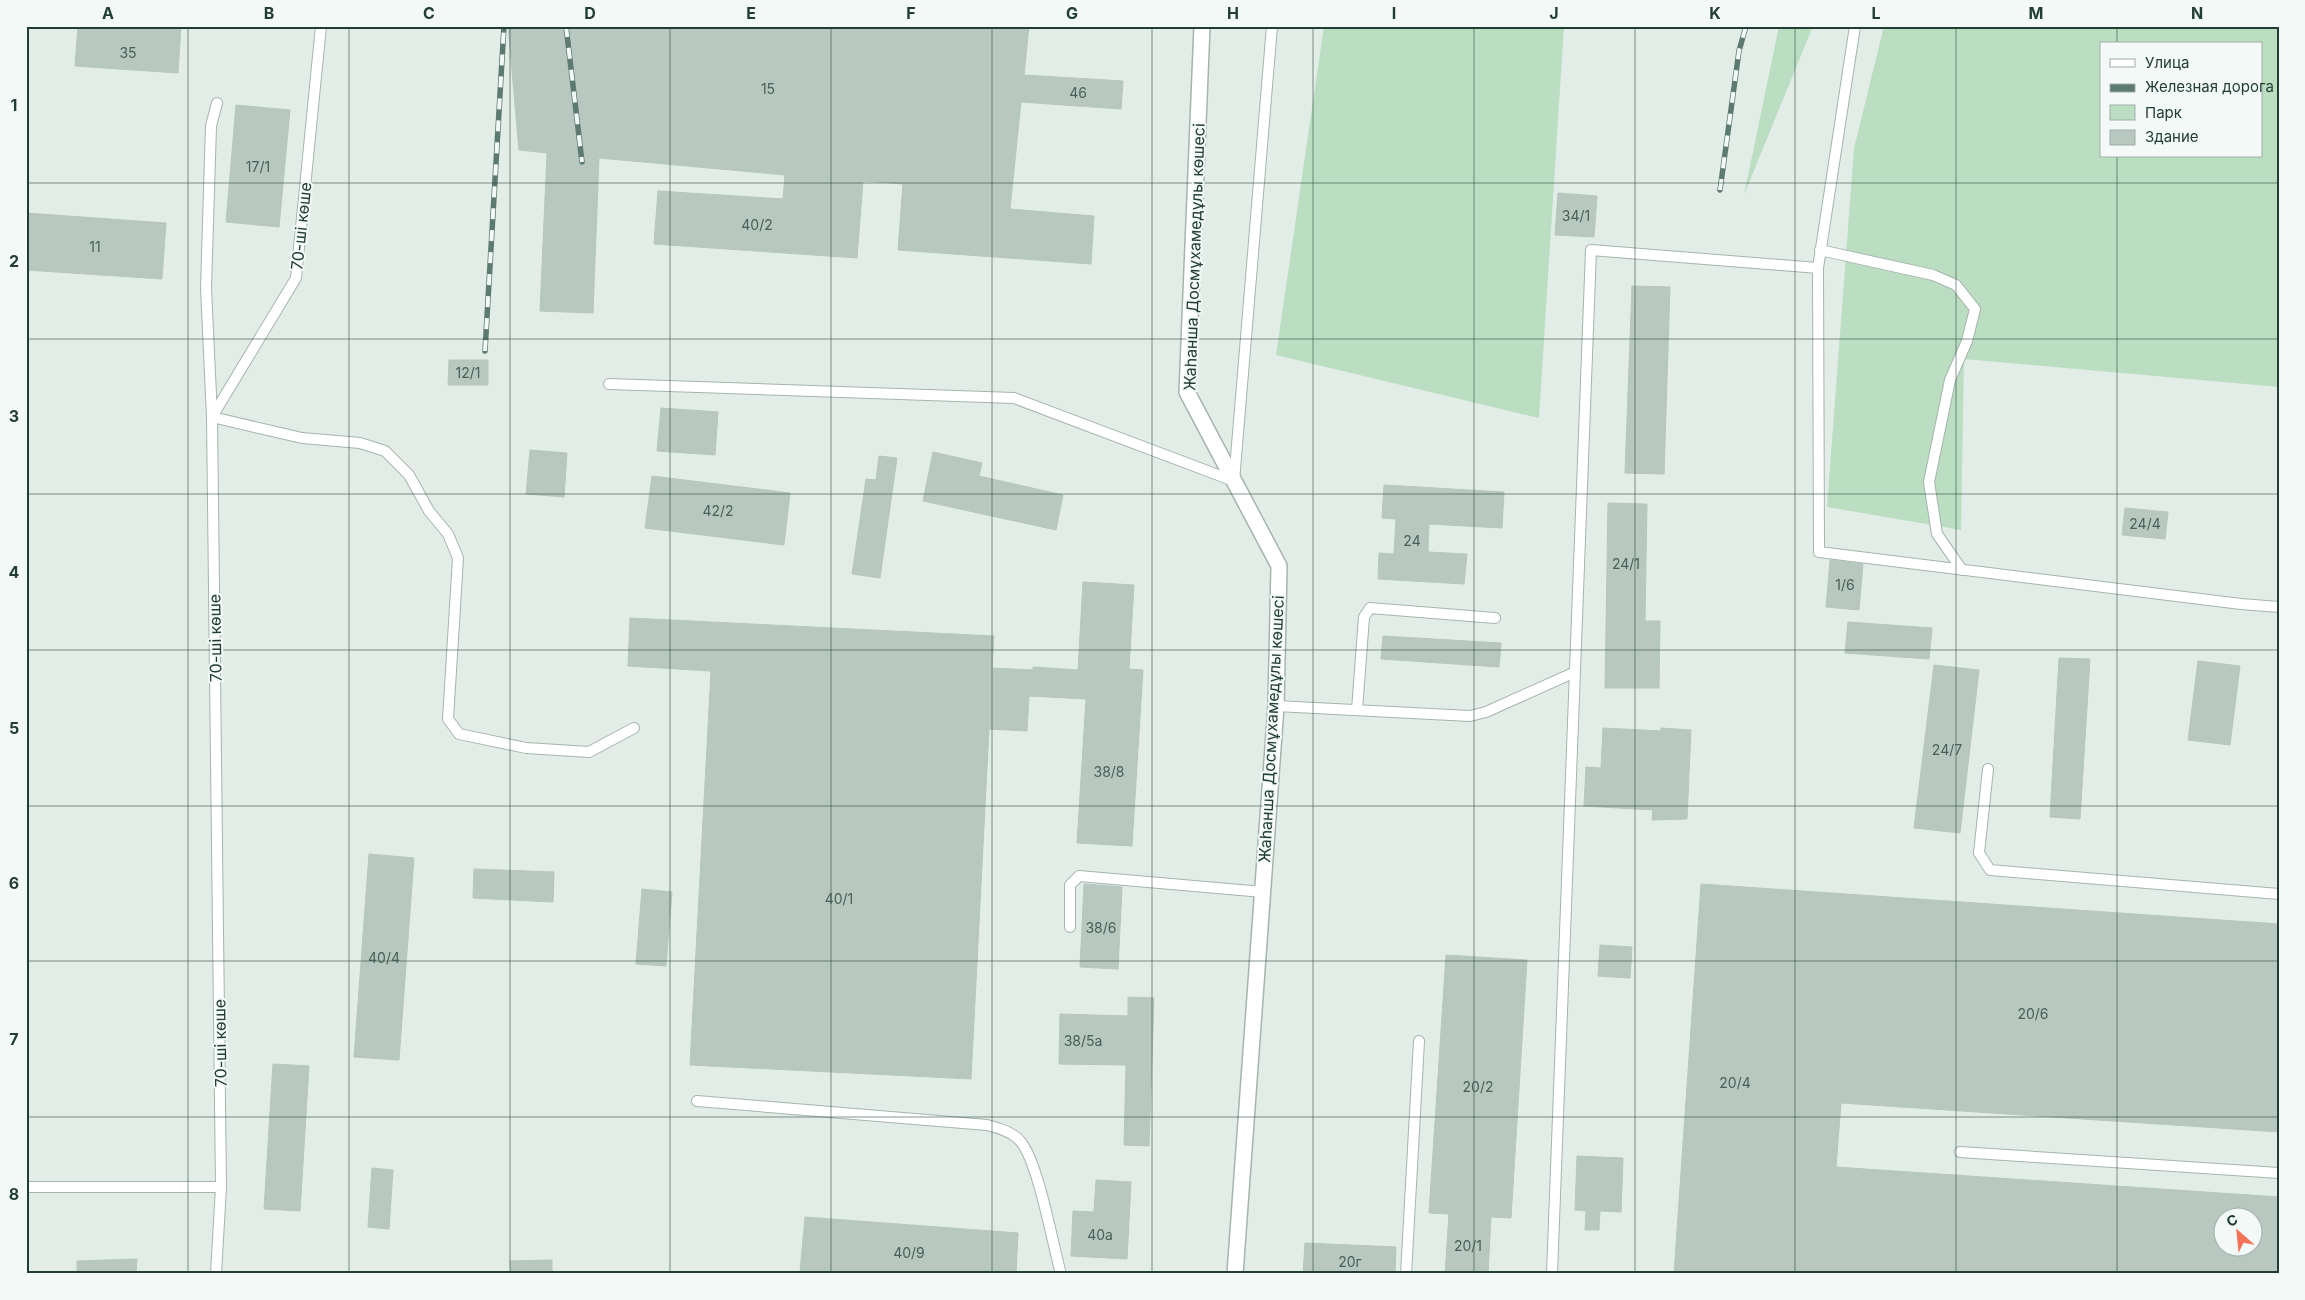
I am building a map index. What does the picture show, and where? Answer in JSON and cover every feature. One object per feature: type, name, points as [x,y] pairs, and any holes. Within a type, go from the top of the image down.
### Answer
[{"type":"street","name":"Жаһанша Досмұхамедұлы көшесі","points":[[1202,26],[1187,392],[1279,566],[1276,706],[1235,1274]]},
{"type":"lane","name":"70-ші көше","points":[[216,1274],[221,1187],[212,417],[296,278],[321,26]]},
{"type":"lane","points":[[609,384],[1014,398],[1234,481],[1272,26]]},
{"type":"lane","points":[[1855,26],[1818,268],[1818,552],[2241,604],[2279,607]]},
{"type":"lane","points":[[217,103],[211,126],[206,288],[212,417],[302,438],[360,444],[386,451],[408,474],[429,511],[448,534],[458,558],[448,719],[459,734],[526,748],[589,752],[634,728]]},
{"type":"lane","points":[[1552,1274],[1590,250],[1818,268]]},
{"type":"lane","points":[[1820,250],[1933,275],[1956,285],[1974,309],[1968,341],[1950,380],[1929,482],[1937,534],[1962,570]]},
{"type":"lane","points":[[1357,710],[1364,617],[1370,608],[1495,618]]},
{"type":"lane","points":[[1276,706],[1470,716],[1486,712],[1573,673]]},
{"type":"lane","points":[[1988,769],[1979,853],[1990,870],[2279,894]]},
{"type":"lane","points":[[1070,927],[1070,884],[1078,876],[1263,892]]},
{"type":"lane","points":[[1406,1274],[1419,1041]]},
{"type":"lane","points":[[696,1101],[988,1125],[1004,1130],[1020,1142],[1032,1162],[1061,1274]]},
{"type":"lane","points":[[1960,1152],[2279,1173]]},
{"type":"lane","points":[[26,1187],[221,1187]]},
{"type":"green space","points":[[1324,26],[1564,26],[1539,418],[1276,355]]},
{"type":"green space","points":[[1779,26],[1813,26],[1744,195]]},
{"type":"green space","points":[[1884,26],[2279,26],[2279,387],[1964,359],[1961,530],[1827,507],[1854,148]]},
{"type":"building","points":[[78,26],[181,26],[178,73],[75,66]]},
{"type":"building","points":[[508,26],[1029,26],[1024,75],[1123,81],[1121,109],[1021,102],[1010,209],[1094,216],[1091,264],[898,250],[903,184],[863,181],[857,258],[654,244],[658,191],[783,199],[785,175],[599,158],[593,313],[540,311],[547,153],[519,150]]},
{"type":"building","points":[[236,105],[290,110],[279,227],[226,222]]},
{"type":"building","points":[[1558,193],[1597,196],[1594,237],[1555,235]]},
{"type":"building","points":[[26,213],[166,223],[162,279],[26,270]]},
{"type":"building","points":[[1632,286],[1670,287],[1664,474],[1625,473]]},
{"type":"building","points":[[449,360],[488,360],[488,385],[448,385]]},
{"type":"building","points":[[661,408],[718,412],[715,455],[657,451]]},
{"type":"building","points":[[530,450],[567,453],[564,497],[526,494]]},
{"type":"building","points":[[933,452],[982,463],[979,476],[1063,495],[1056,530],[923,501]]},
{"type":"building","points":[[879,456],[897,458],[880,578],[852,574],[866,479],[876,480]]},
{"type":"building","points":[[652,476],[790,493],[784,545],[645,528]]},
{"type":"building","points":[[1384,485],[1504,492],[1502,528],[1429,524],[1428,552],[1467,554],[1464,584],[1378,579],[1379,553],[1394,554],[1396,519],[1382,518]]},
{"type":"building","points":[[1608,503],[1647,504],[1645,621],[1660,621],[1659,688],[1605,688]]},
{"type":"building","points":[[2125,508],[2168,512],[2165,539],[2122,535]]},
{"type":"building","points":[[1830,560],[1863,564],[1859,610],[1826,607]]},
{"type":"building","points":[[1083,582],[1134,585],[1129,669],[1143,670],[1132,846],[1077,843],[1086,699],[1029,696],[1027,731],[989,729],[971,1079],[690,1065],[711,671],[628,666],[630,618],[994,636],[992,668],[1033,670],[1033,667],[1078,670]]},
{"type":"building","points":[[1848,622],[1932,628],[1929,659],[1845,653]]},
{"type":"building","points":[[1383,636],[1501,643],[1499,667],[1381,659]]},
{"type":"building","points":[[2059,658],[2090,659],[2080,819],[2050,817]]},
{"type":"building","points":[[2198,661],[2240,666],[2230,745],[2188,740]]},
{"type":"building","points":[[1934,665],[1979,670],[1960,833],[1914,828]]},
{"type":"building","points":[[1603,728],[1661,731],[1661,728],[1691,730],[1687,819],[1652,820],[1653,810],[1584,806],[1586,767],[1601,768]]},
{"type":"building","points":[[369,854],[414,858],[399,1060],[354,1057]]},
{"type":"building","points":[[474,869],[554,872],[553,902],[473,898]]},
{"type":"building","points":[[1084,884],[1122,887],[1118,969],[1080,967]]},
{"type":"building","points":[[1701,884],[2279,924],[2279,1132],[1841,1103],[1836,1167],[2279,1197],[2279,1274],[1674,1274]]},
{"type":"building","points":[[642,889],[672,892],[666,966],[636,964]]},
{"type":"building","points":[[1600,945],[1632,947],[1630,978],[1598,976]]},
{"type":"building","points":[[1446,955],[1527,960],[1511,1218],[1491,1217],[1488,1274],[1445,1274],[1449,1214],[1429,1213]]},
{"type":"building","points":[[1128,997],[1154,998],[1149,1146],[1124,1145],[1126,1065],[1059,1064],[1060,1014],[1128,1016]]},
{"type":"building","points":[[273,1064],[309,1066],[300,1211],[264,1209]]},
{"type":"building","points":[[1577,1156],[1623,1158],[1621,1212],[1600,1211],[1599,1230],[1585,1230],[1586,1211],[1575,1210]]},
{"type":"building","points":[[372,1168],[393,1170],[389,1229],[368,1227]]},
{"type":"building","points":[[1096,1180],[1131,1182],[1127,1259],[1071,1256],[1073,1211],[1094,1212]]},
{"type":"building","points":[[805,1217],[1018,1233],[1016,1274],[839,1274],[800,1272]]},
{"type":"building","points":[[1305,1243],[1396,1247],[1395,1274],[1303,1274]]},
{"type":"building","points":[[137,1259],[136,1274],[77,1274],[77,1261]]},
{"type":"building","points":[[552,1260],[552,1274],[511,1274],[510,1261]]},
{"type":"railway","points":[[485,351],[504,26]]},
{"type":"railway","points":[[566,26],[582,162]]},
{"type":"railway","points":[[1720,190],[1739,51],[1746,26]]}]
